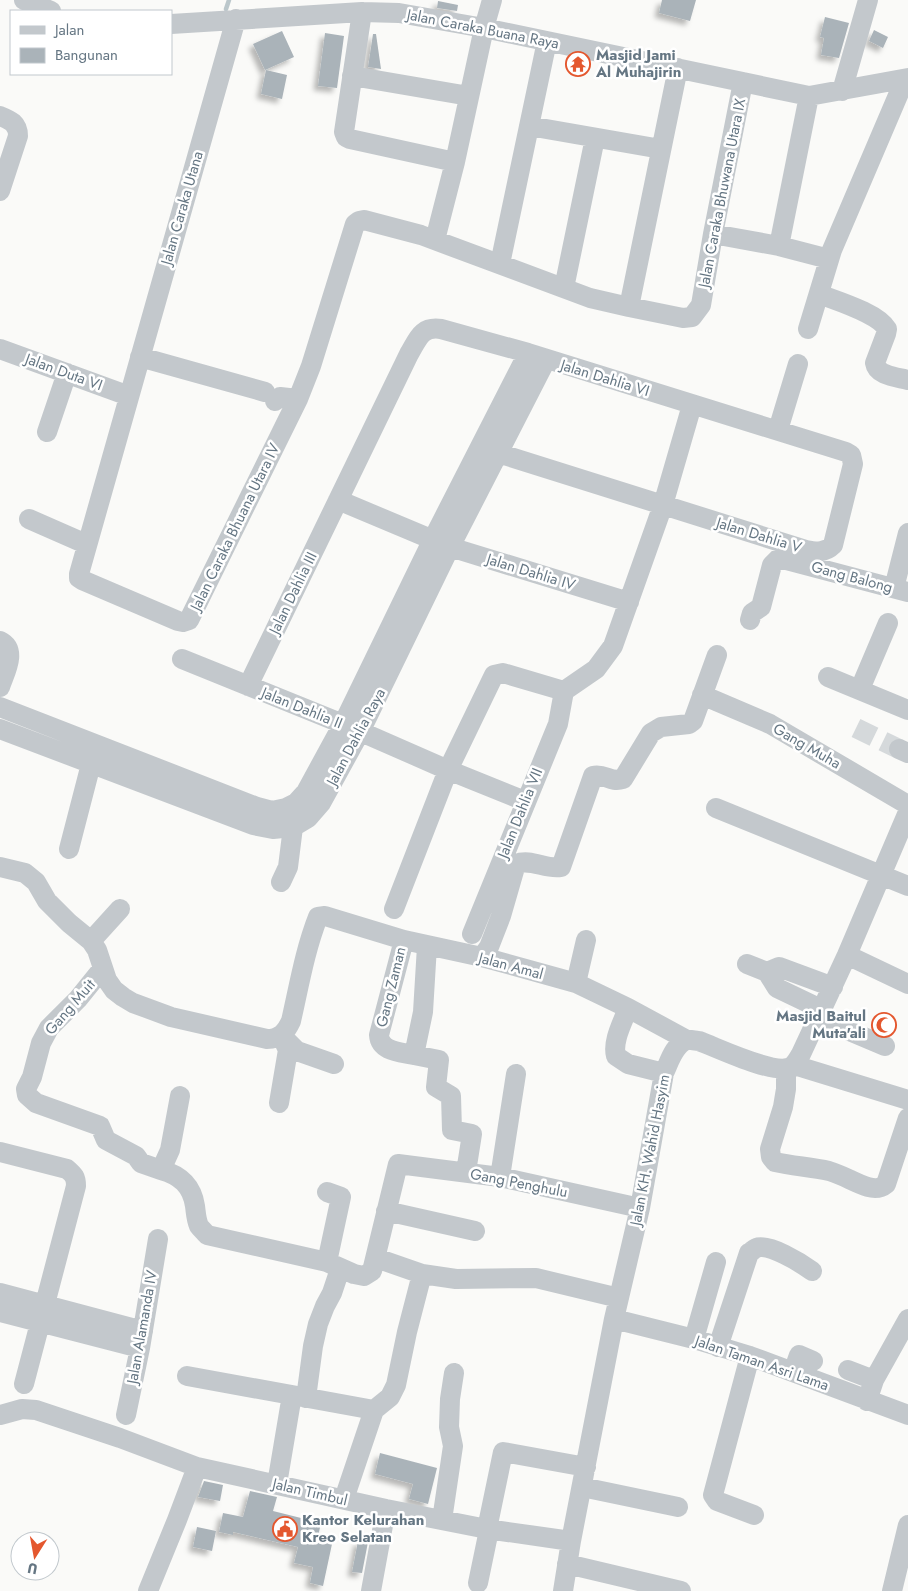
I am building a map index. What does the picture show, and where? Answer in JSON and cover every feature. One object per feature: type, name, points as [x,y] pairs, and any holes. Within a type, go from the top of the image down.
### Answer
[{"type":"street","points":[[435,240],[492,0]]},
{"type":"street","points":[[842,91],[868,0]]},
{"type":"street","points":[[29,1],[49,10]]},
{"type":"street","points":[[362,12],[344,132],[346,136],[350,139],[455,162]]},
{"type":"street","name":"Jalan Caraka Buana Raya","points":[[172,24],[362,12],[399,13],[484,28],[809,96],[907,79]]},
{"type":"street","name":"Jalan Caraka Utana","points":[[129,396],[222,21]]},
{"type":"street","points":[[500,264],[547,41]]},
{"type":"street","points":[[630,307],[678,68]]},
{"type":"street","points":[[352,76],[469,96]]},
{"type":"street","points":[[808,329],[829,259],[907,79]]},
{"type":"street","name":"Jalan Caraka Bhuwana Utara IX","points":[[702,305],[713,234],[743,82]]},
{"type":"street","points":[[779,246],[809,96]]},
{"type":"street","points":[[0,116],[16,125],[18,136],[0,191]]},
{"type":"street","points":[[529,126],[661,149]]},
{"type":"street","points":[[564,288],[595,138]]},
{"type":"street","name":"Jalan Caraka Bhuana Utara IV","points":[[129,396],[86,544],[79,578],[183,622],[189,620],[298,399],[311,366],[355,224],[359,221],[364,220],[421,235],[590,298],[683,318],[692,317],[702,305]]},
{"type":"street","points":[[713,234],[779,246],[829,259]]},
{"type":"street","points":[[819,294],[862,312],[884,325],[887,329],[875,363],[876,367],[881,372],[908,380]]},
{"type":"street","name":"Jalan Dahlia VI","points":[[432,328],[442,329],[537,356],[692,406],[778,430],[846,452],[851,455],[853,464]]},
{"type":"street","name":"Jalan Dahlia III","points":[[248,686],[417,341],[424,331],[432,328]]},
{"type":"street","name":"Jalan Duta VI","points":[[0,348],[129,396]]},
{"type":"street","name":"Jalan Dahlia Raya","points":[[441,544],[498,453],[537,356]]},
{"type":"street","name":"Jalan Dahlia Raya","points":[[293,827],[308,818],[321,803],[352,728],[441,544],[537,356]]},
{"type":"street","points":[[140,357],[270,397],[298,399]]},
{"type":"street","points":[[778,430],[798,364]]},
{"type":"street","points":[[46,432],[67,373]]},
{"type":"street","points":[[394,908],[448,770],[494,675],[504,673],[564,691],[586,677],[602,662],[613,646],[662,505],[692,406]]},
{"type":"street","points":[[498,453],[662,505]]},
{"type":"street","name":"Jalan Dahlia V","points":[[662,505],[806,550],[818,552],[828,550],[833,546],[853,464]]},
{"type":"street","points":[[338,500],[441,544]]},
{"type":"street","points":[[28,519],[86,544]]},
{"type":"street","points":[[901,590],[908,533]]},
{"type":"street","name":"Jalan Dahlia IV","points":[[441,544],[629,602]]},
{"type":"street","name":"Gang Balong","points":[[750,620],[752,613],[762,607],[772,565],[779,558],[901,590]]},
{"type":"street","points":[[860,689],[888,623]]},
{"type":"street","points":[[0,641],[6,644],[10,651],[0,687]]},
{"type":"street","points":[[482,957],[490,947],[502,916],[516,864],[527,862],[552,868],[561,867],[594,776],[601,775],[612,781],[623,780],[651,733],[661,727],[689,724],[693,721],[717,655]]},
{"type":"street","name":"Jalan Dahlia II","points":[[182,659],[525,801]]},
{"type":"street","points":[[828,677],[908,710]]},
{"type":"street","name":"Jalan Dahlia VII","points":[[472,934],[558,724],[564,691]]},
{"type":"street","name":"Gang Muha","points":[[702,695],[770,724],[908,805]]},
{"type":"street","name":"Jalan Dahlia Raya","points":[[0,707],[257,807],[272,810],[296,804],[352,728]]},
{"type":"street","points":[[0,730],[253,825],[273,829],[293,827],[288,866],[281,882]]},
{"type":"street","points":[[69,850],[91,764]]},
{"type":"street","points":[[716,808],[908,886]]},
{"type":"street","points":[[908,812],[902,844],[881,875],[820,1015],[790,1067],[783,1107],[770,1149],[771,1157],[775,1162],[829,1171],[866,1187],[882,1188],[886,1184],[908,1118]]},
{"type":"street","points":[[0,867],[26,873],[36,882],[47,902],[91,941],[97,950],[107,980],[114,990],[133,1003],[171,1017],[267,1039],[275,1039],[281,1035]]},
{"type":"street","points":[[91,941],[120,908]]},
{"type":"street","name":"Jalan Amal","points":[[281,1035],[288,1030],[309,945],[318,917],[325,916],[404,940],[482,957],[576,983],[628,1008],[687,1040]]},
{"type":"street","name":"Gang Zaman","points":[[404,940],[379,1035],[382,1045],[387,1048],[414,1055]]},
{"type":"street","points":[[576,983],[586,940]]},
{"type":"street","points":[[427,946],[423,1012],[414,1055],[439,1060],[436,1087],[452,1096],[452,1130],[472,1134],[466,1172]]},
{"type":"street","points":[[847,956],[908,984]]},
{"type":"street","points":[[747,964],[766,972],[777,988],[840,1027],[885,1046]]},
{"type":"street","points":[[766,972],[780,967],[833,987]]},
{"type":"street","name":"Gang Muit","points":[[103,968],[78,999],[48,1028],[40,1043],[32,1077],[26,1089],[27,1095],[36,1103],[100,1126],[106,1140],[136,1156],[141,1163],[162,1170]]},
{"type":"street","points":[[628,1008],[616,1042],[616,1056],[628,1064],[664,1074]]},
{"type":"street","points":[[281,1035],[297,1051],[334,1064]]},
{"type":"street","points":[[279,1102],[288,1050],[281,1035]]},
{"type":"street","points":[[687,1040],[705,1043],[767,1067],[790,1067],[908,1100]]},
{"type":"street","name":"Jalan KH. Wahid Hasyim","points":[[563,1591],[614,1319],[640,1208],[664,1074],[673,1053],[687,1040]]},
{"type":"street","points":[[500,1177],[516,1074]]},
{"type":"street","points":[[180,1096],[170,1150],[162,1170],[172,1173],[187,1184],[193,1196],[199,1226],[207,1235],[334,1265],[354,1274],[364,1276],[372,1271],[386,1211],[475,1231]]},
{"type":"street","points":[[0,1152],[67,1170],[76,1179],[76,1186],[24,1384]]},
{"type":"street","name":"Gang Penghulu","points":[[386,1211],[398,1164],[500,1177],[640,1208]]},
{"type":"street","points":[[277,1484],[318,1324],[332,1293],[341,1197],[327,1192]]},
{"type":"street","name":"Jalan Alamanda IV","points":[[126,1415],[158,1240]]},
{"type":"street","points":[[718,1347],[749,1254],[755,1248],[764,1247],[793,1258],[812,1271]]},
{"type":"street","points":[[376,1258],[422,1274],[456,1279],[536,1278],[619,1298]]},
{"type":"street","points":[[694,1340],[716,1262]]},
{"type":"street","points":[[344,1500],[374,1410],[390,1397],[396,1385],[422,1274]]},
{"type":"street","points":[[0,1293],[43,1314],[141,1340]]},
{"type":"street","points":[[0,1312],[43,1314]]},
{"type":"street","name":"Jalan Taman Asri Lama","points":[[614,1319],[750,1356],[908,1415]]},
{"type":"street","points":[[867,1401],[874,1380],[908,1319]]},
{"type":"street","points":[[750,1356],[713,1495],[717,1501],[754,1515]]},
{"type":"street","points":[[793,1372],[799,1356],[813,1360]]},
{"type":"street","points":[[848,1370],[874,1380]]},
{"type":"street","points":[[442,1520],[453,1446],[449,1427],[450,1399],[454,1373]]},
{"type":"street","points":[[187,1376],[374,1410]]},
{"type":"street","name":"Jalan Timbul","points":[[0,1415],[22,1409],[36,1410],[120,1438],[197,1467],[488,1530],[571,1541]]},
{"type":"street","points":[[478,1583],[503,1452],[678,1508]]},
{"type":"street","points":[[148,1591],[197,1467]]},
{"type":"street","points":[[371,1591],[386,1509]]},
{"type":"street","points":[[892,1591],[908,1525]]},
{"type":"street","points":[[567,1564],[681,1591]]},
{"type":"building","points":[[662,0],[696,0],[690,21],[659,13]]},
{"type":"building","points":[[438,1],[458,5],[457,11],[437,8]]},
{"type":"building","points":[[825,17],[849,23],[839,58],[821,55],[824,38],[820,37]]},
{"type":"building","points":[[874,30],[888,37],[883,48],[869,41]]},
{"type":"building","points":[[282,31],[294,57],[265,70],[253,44]]},
{"type":"building","points":[[325,33],[344,36],[337,88],[318,86]]},
{"type":"building","points":[[373,34],[376,34],[381,69],[368,67]]},
{"type":"building","points":[[266,70],[287,75],[282,99],[261,94]]},
{"type":"building","points":[[380,1453],[437,1468],[428,1504],[409,1499],[413,1484],[375,1474]]},
{"type":"building","points":[[204,1481],[223,1485],[220,1501],[198,1497]]},
{"type":"building","points":[[250,1491],[277,1497],[273,1511],[321,1523],[317,1541],[332,1544],[323,1586],[310,1583],[313,1567],[294,1563],[298,1547],[233,1532],[233,1535],[219,1532],[223,1513],[243,1517]]},
{"type":"building","points":[[197,1527],[216,1531],[212,1551],[193,1547]]},
{"type":"building","points":[[358,1541],[368,1542],[362,1573],[352,1572]]},
{"type":"waterway","points":[[226,9],[229,0]]},
{"type":"tunnel","points":[[856,728],[899,749]]},
{"type":"place","name":"Masjid Jami Al Muhajirin","points":[[578,64]]},
{"type":"place","name":"Masjid Baitul Muta'ali","points":[[884,1025]]},
{"type":"place","name":"Kantor Kelurahan Kreo Selatan","points":[[285,1529]]}]
